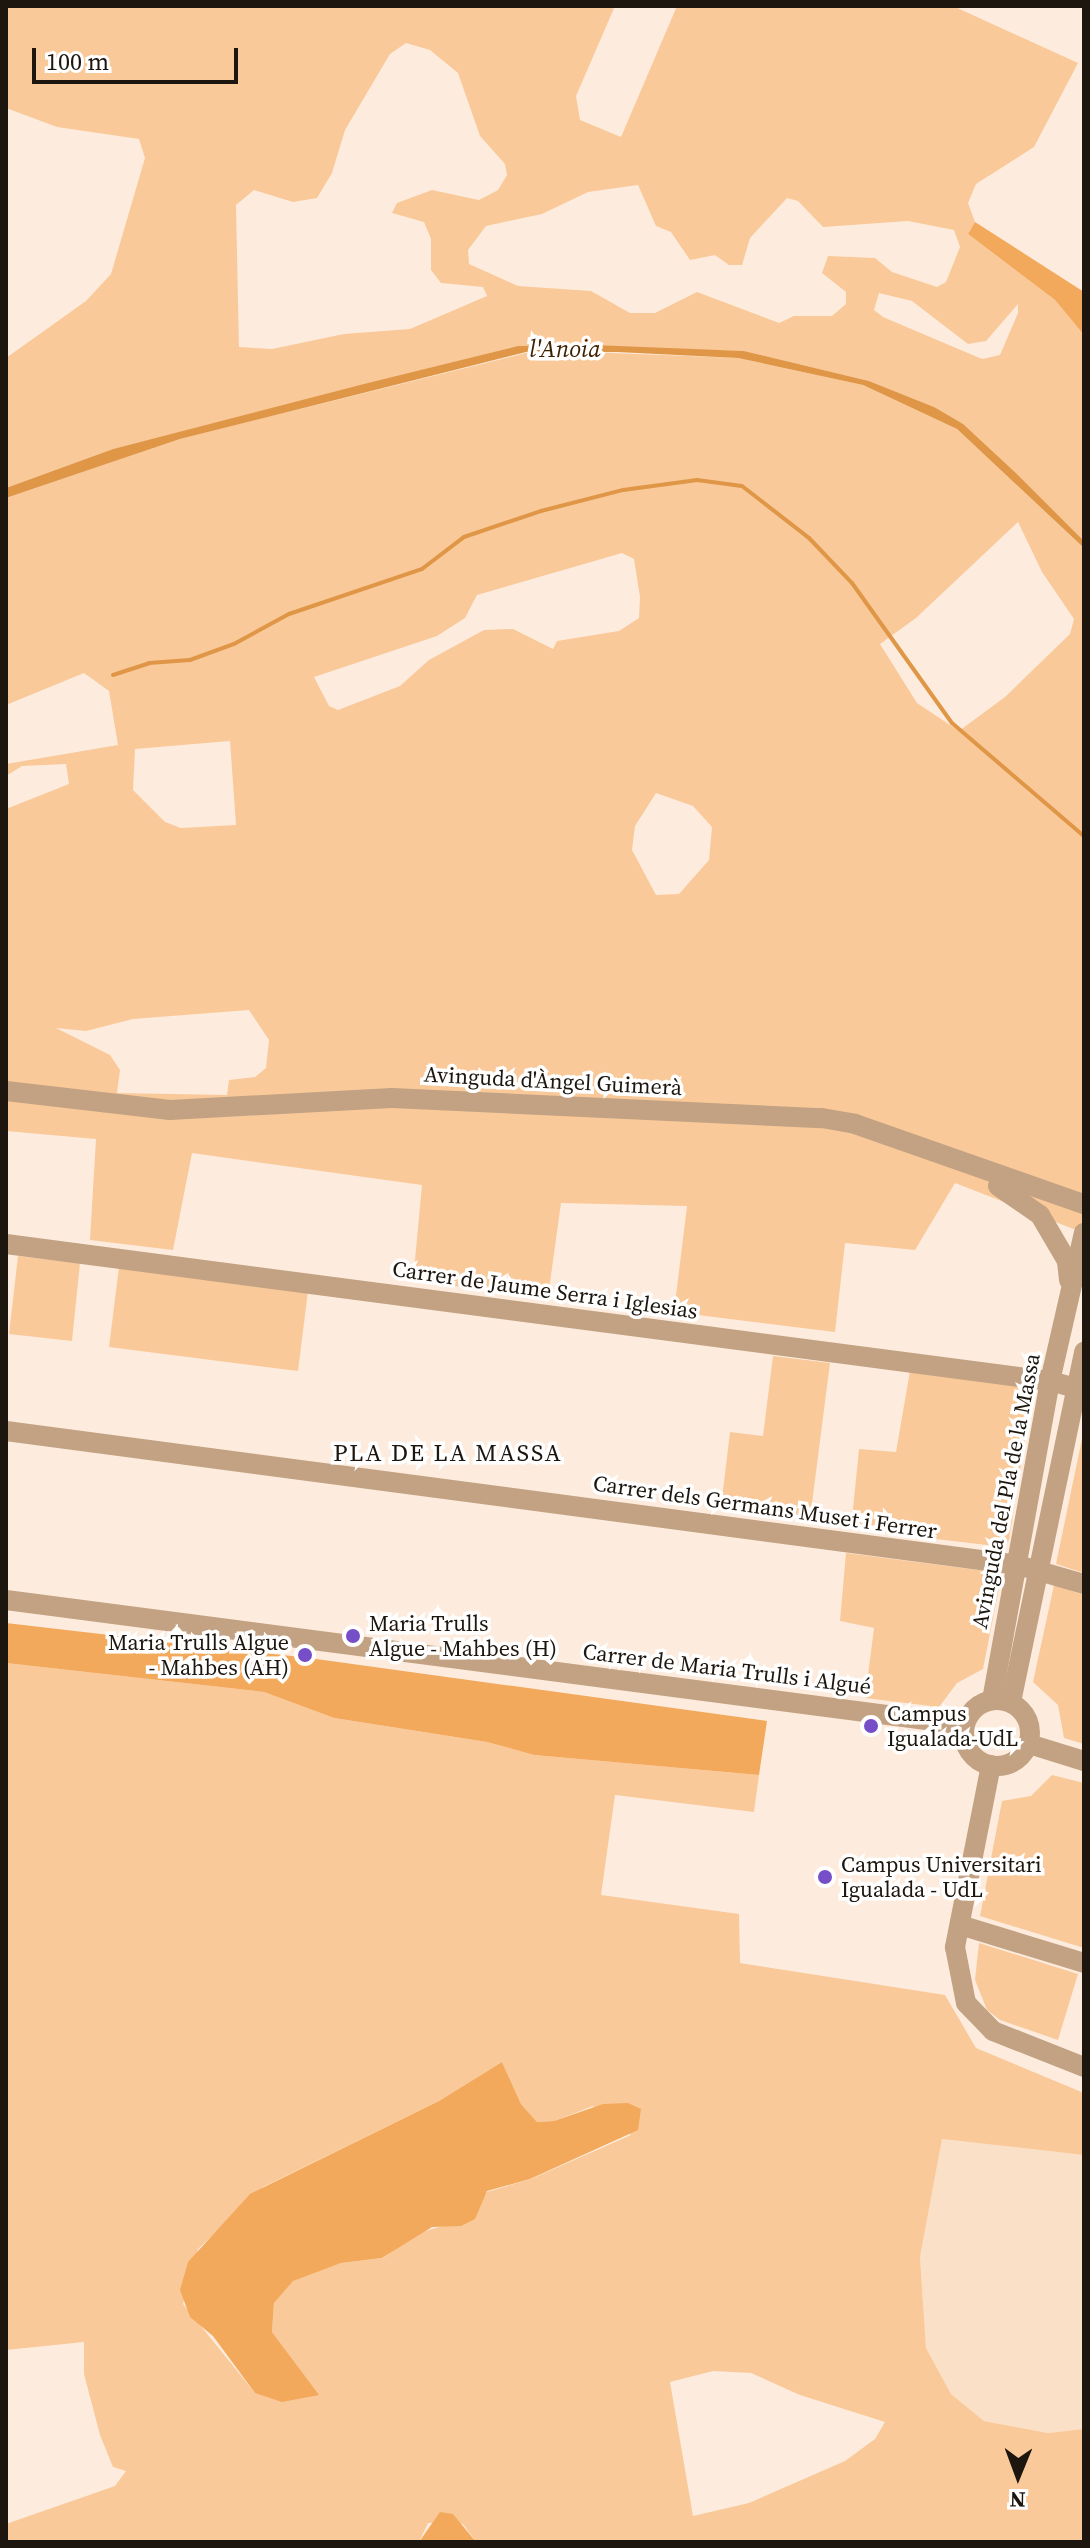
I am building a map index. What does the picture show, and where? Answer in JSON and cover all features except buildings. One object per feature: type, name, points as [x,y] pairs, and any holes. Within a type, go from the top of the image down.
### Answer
[{"type":"street","name":"Avinguda d'Àngel Guimerà","points":[[6,1091],[170,1110],[392,1098],[790,1115],[855,1124],[1084,1204]]},
{"type":"street","name":"Avinguda del Pla de la Massa","points":[[790,1115],[1012,1192],[1054,1235],[1067,1261],[1069,1292]]},
{"type":"street","name":"Avinguda del Pla de la Massa","points":[[1002,1701],[1018,1565],[1050,1381],[1084,1233]]},
{"type":"street","name":"Carrer de Jaume Serra i Iglesias","points":[[6,1244],[1050,1381],[1081,1389]]},
{"type":"street","points":[[1002,1701],[1042,1571],[1081,1389],[1084,1352]]},
{"type":"street","name":"Carrer dels Germans Muset i Ferrer","points":[[6,1431],[1018,1565],[1084,1584]]},
{"type":"street","name":"Carrer de Maria Trulls i Algué","points":[[6,1600],[965,1725]]},
{"type":"street","points":[[1002,1701],[1028,1720],[1029,1744],[1014,1762],[991,1765],[969,1750],[965,1725],[975,1708],[1002,1701]]},
{"type":"street","points":[[1029,1744],[1084,1761]]},
{"type":"street","points":[[991,1765],[960,1925],[955,1969],[966,2003],[993,2031],[1084,2067]]},
{"type":"street","points":[[960,1925],[1084,1963]]},
{"type":"shaded area","points":[[6,6],[615,6],[576,96],[580,120],[621,137],[677,6],[953,6],[1078,63],[1034,147],[976,184],[968,203],[975,222],[968,234],[1055,300],[1084,335],[1084,541],[1019,476],[934,407],[869,381],[744,351],[518,346],[113,449],[6,488],[6,358],[86,301],[111,274],[145,158],[139,139],[57,127],[6,108]],"holes":[[[406,43],[430,50],[458,73],[480,136],[505,164],[507,175],[498,190],[479,200],[432,190],[397,203],[392,213],[424,222],[431,239],[431,270],[441,283],[483,287],[487,296],[410,329],[344,334],[272,349],[239,347],[236,205],[254,190],[293,202],[317,198],[332,173],[345,130],[390,54]],[[638,185],[656,226],[671,232],[690,260],[715,255],[729,265],[742,265],[750,238],[787,198],[798,201],[823,227],[908,221],[954,230],[960,247],[946,282],[937,287],[892,272],[875,258],[828,256],[822,273],[846,292],[846,304],[832,316],[794,316],[779,323],[697,292],[655,313],[630,313],[591,291],[518,286],[469,264],[468,250],[486,226],[542,214],[588,192]],[[879,293],[912,301],[968,344],[986,341],[1018,304],[1018,313],[1000,355],[982,359],[883,317],[874,310]]]},
{"type":"shaded area","points":[[975,222],[1084,292],[1084,335],[1055,300],[968,234]]},
{"type":"shaded area","points":[[538,350],[738,358],[863,385],[957,429],[1084,548],[1084,1233],[955,1183],[915,1250],[845,1243],[835,1332],[674,1312],[687,1206],[561,1203],[548,1297],[413,1281],[422,1185],[192,1153],[173,1250],[90,1240],[96,1139],[6,1131],[6,809],[69,784],[66,764],[22,766],[6,776],[6,764],[118,745],[109,691],[84,673],[6,705],[6,498],[180,439]],"holes":[[[1018,522],[1042,572],[1074,619],[1070,634],[1005,697],[959,731],[917,703],[880,644],[916,618]],[[622,553],[634,559],[640,597],[639,618],[619,631],[557,641],[553,649],[513,629],[484,630],[429,660],[400,686],[338,710],[329,706],[314,677],[437,636],[465,618],[477,595]],[[230,741],[236,825],[181,828],[165,822],[133,790],[135,749]],[[656,793],[693,806],[712,827],[709,860],[679,894],[656,895],[632,850],[635,826]],[[249,1010],[269,1040],[266,1068],[255,1077],[229,1080],[227,1095],[117,1093],[120,1070],[110,1055],[56,1028],[86,1031],[133,1019]]]},
{"type":"shaded area","points":[[18,1256],[80,1263],[72,1341],[9,1334]]},
{"type":"shaded area","points":[[119,1267],[308,1291],[298,1371],[109,1347]]},
{"type":"shaded area","points":[[773,1356],[830,1363],[810,1519],[721,1507],[730,1432],[763,1436]]},
{"type":"shaded area","points":[[910,1371],[1033,1389],[1009,1540],[1004,1547],[851,1529],[859,1449],[896,1452]]},
{"type":"shaded area","points":[[1084,1429],[1084,1573],[1056,1564]]},
{"type":"shaded area","points":[[846,1553],[1002,1573],[983,1669],[957,1683],[939,1707],[865,1698],[874,1628],[840,1621]]},
{"type":"shaded area","points":[[1054,1585],[1084,1595],[1084,1744],[1064,1738],[1058,1705],[1033,1682]]},
{"type":"shaded area","points":[[6,1623],[309,1658],[767,1721],[759,1775],[534,1755],[487,1742],[334,1718],[264,1692],[6,1663]]},
{"type":"shaded area","points":[[6,1663],[264,1692],[334,1718],[487,1742],[534,1755],[759,1775],[754,1812],[615,1795],[601,1895],[739,1914],[740,1963],[945,1995],[976,2048],[1084,2093],[1084,2155],[942,2139],[920,2257],[926,2348],[951,2394],[984,2421],[1048,2433],[1084,2429],[1084,2542],[476,2542],[463,2524],[428,2523],[419,2542],[6,2542],[6,2524],[115,2486],[126,2471],[113,2467],[100,2435],[84,2374],[84,2342],[6,2350]],"holes":[[[502,2062],[521,2104],[537,2122],[554,2121],[593,2106],[631,2135],[531,2179],[487,2192],[479,2205],[446,2225],[419,2233],[383,2258],[341,2263],[293,2280],[274,2303],[272,2332],[318,2395],[255,2393],[183,2304],[198,2249],[263,2187],[439,2101]],[[713,2371],[751,2373],[800,2395],[885,2422],[875,2439],[845,2461],[749,2503],[693,2516],[670,2382]]]},
{"type":"shaded area","points":[[1052,1775],[1084,1783],[1084,1948],[980,1916],[1002,1801],[1031,1796]]},
{"type":"shaded area","points":[[979,1943],[1078,1974],[1058,2040],[1000,2020],[987,2010],[975,1980]]},
{"type":"shaded area","points":[[502,2062],[521,2104],[537,2122],[554,2121],[603,2104],[628,2103],[641,2109],[638,2130],[530,2179],[487,2191],[475,2219],[461,2226],[432,2227],[382,2258],[341,2263],[293,2281],[274,2303],[272,2332],[319,2395],[282,2402],[255,2393],[213,2336],[190,2317],[180,2290],[188,2262],[250,2194],[439,2101]]},
{"type":"shaded area","points":[[942,2139],[1084,2155],[1084,2429],[1048,2433],[984,2421],[951,2394],[926,2348],[920,2257]]},
{"type":"shaded area","points":[[440,2512],[453,2514],[476,2542],[419,2542]]},
{"type":"water","name":"l'Anoia","points":[[593,345],[744,351],[869,381],[934,407],[963,424],[1019,476],[1084,541],[1084,548],[957,429],[863,385],[738,358],[617,352],[526,352],[180,439],[6,498],[6,488],[113,449],[518,346]]},
{"type":"waterway","points":[[113,675],[149,663],[190,660],[234,644],[289,614],[422,569],[464,537],[541,511],[623,490],[697,480],[742,486],[809,538],[852,583],[952,723],[1084,836]]},
{"type":"place","name":"Maria Trulls Algue - Mahbes (H)","points":[[353,1636]]},
{"type":"place","name":"Maria Trulls Algue - Mahbes (AH)","points":[[305,1655]]},
{"type":"place","name":"Campus Igualada-UdL","points":[[871,1726]]},
{"type":"place","name":"Campus Universitari Igualada - UdL","points":[[825,1877]]},
{"type":"district","name":"PLA DE LA MASSA","points":[[448,1453]]}]
